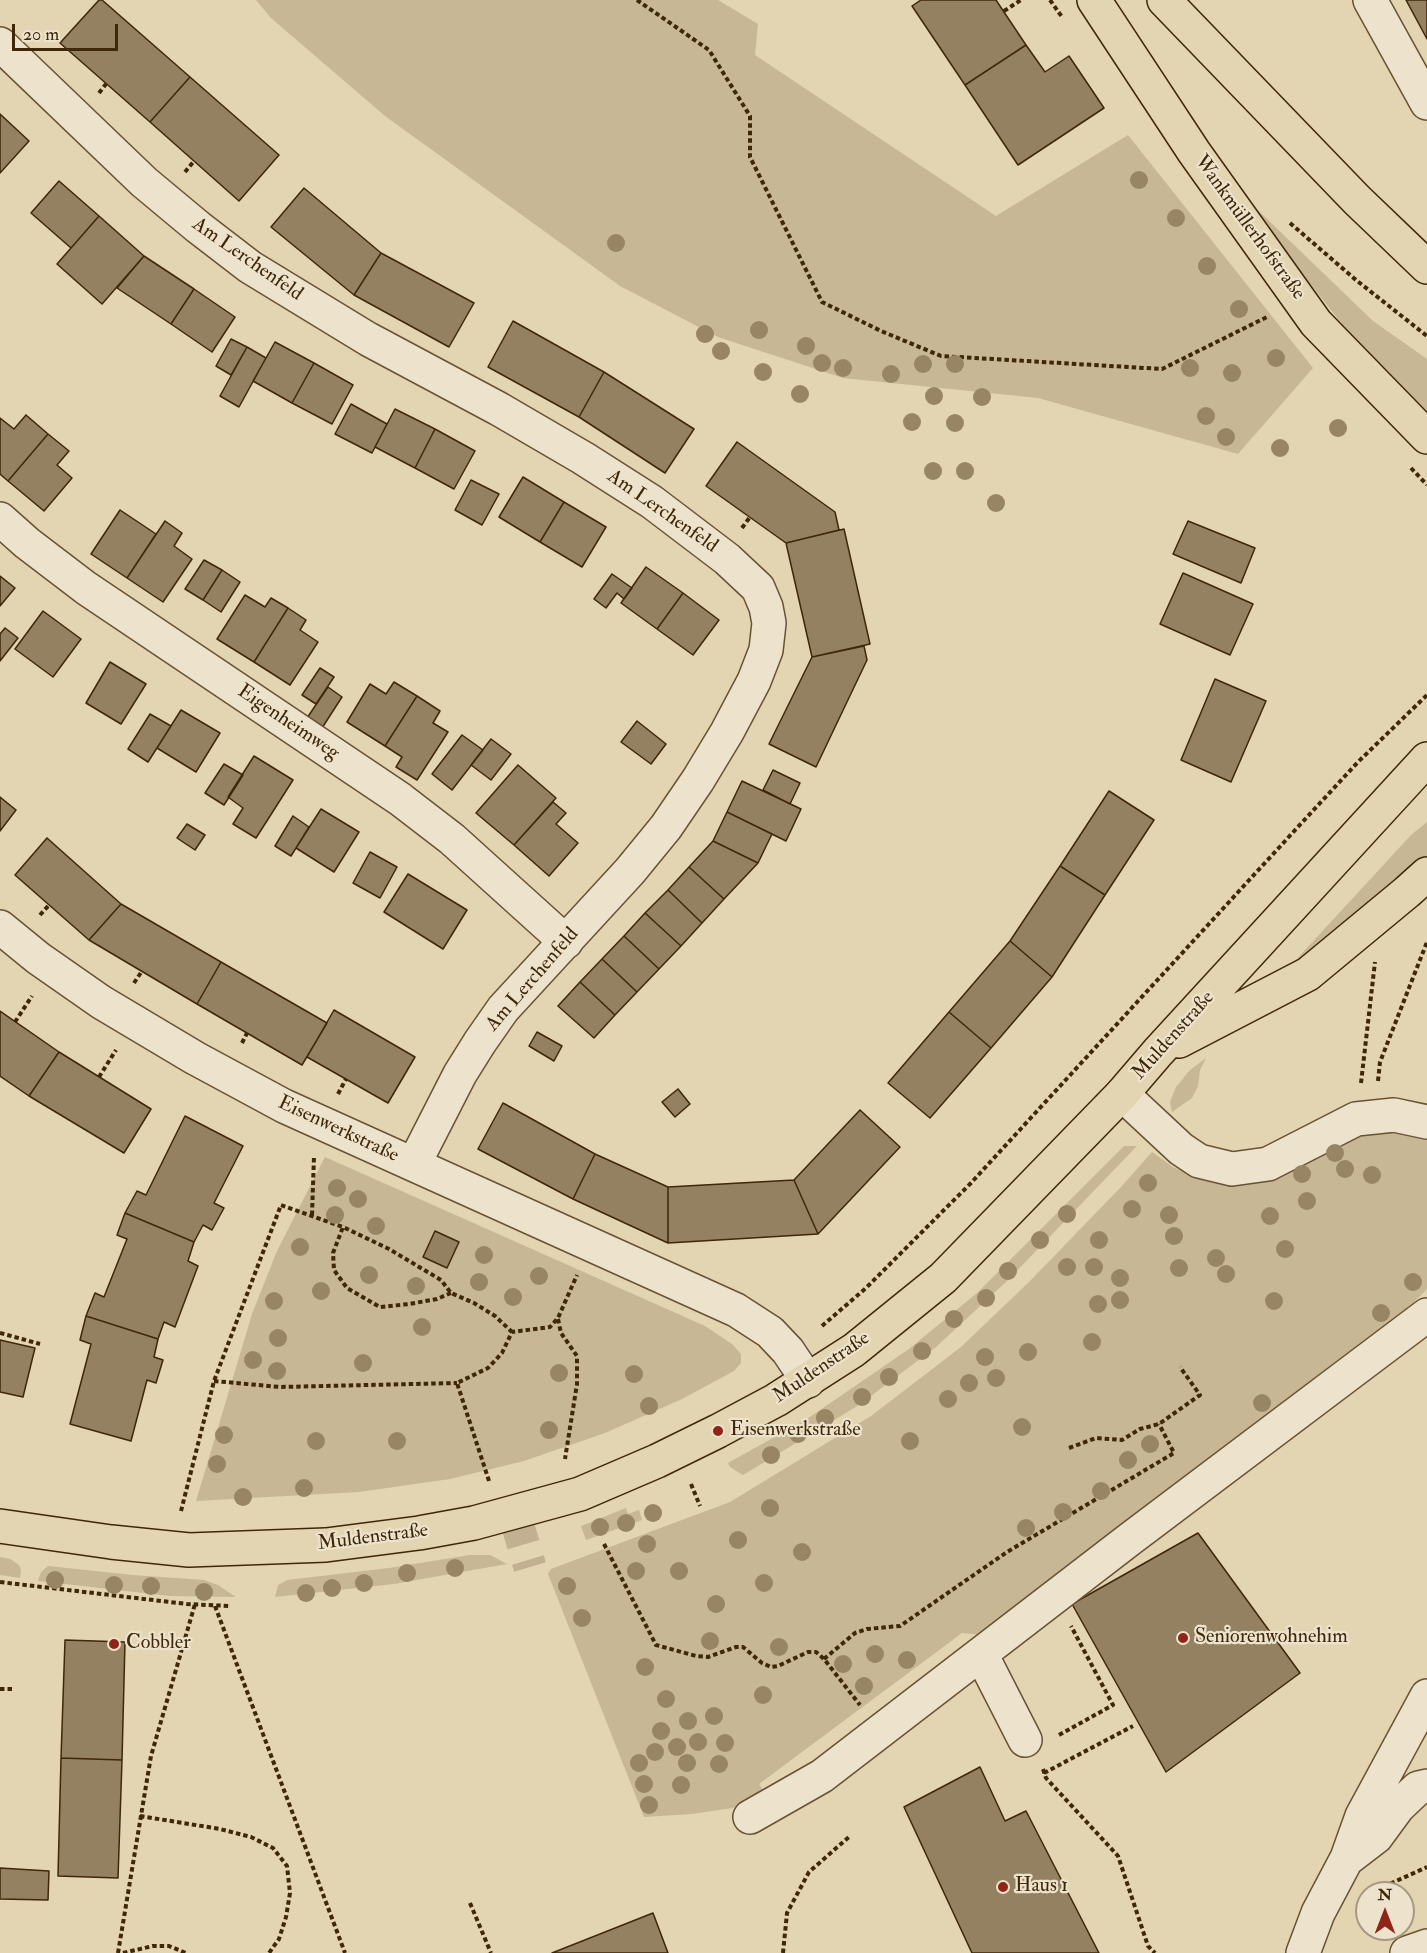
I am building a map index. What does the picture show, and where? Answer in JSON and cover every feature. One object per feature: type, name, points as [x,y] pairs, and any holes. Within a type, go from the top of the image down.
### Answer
[{"type":"main road","name":"Wankmüllerhofstraße","points":[[1094,0],[1194,152],[1316,322],[1427,437]]},
{"type":"main road","points":[[1164,0],[1349,192],[1427,267]]},
{"type":"main road","name":"Muldenstraße","points":[[0,1526],[111,1542],[189,1550],[327,1545],[474,1523],[580,1494],[657,1461],[718,1431],[808,1381],[854,1350],[943,1278],[1122,1094],[1427,759]]},
{"type":"main road","points":[[1158,1052],[1308,974],[1427,874]]},
{"type":"street","points":[[1370,0],[1427,103]]},
{"type":"street","name":"Am Lerchenfeld","points":[[0,44],[144,182],[250,267],[368,339],[500,409],[604,471],[667,513],[727,559],[758,588],[766,607],[769,622],[766,650],[754,681],[727,732],[666,826],[630,871],[503,1009],[460,1074],[414,1164]]},
{"type":"street","name":"Eigenheimweg","points":[[0,519],[27,543],[86,588],[400,799],[452,839],[566,942]]},
{"type":"street","name":"Eisenwerkstraße","points":[[0,927],[38,958],[101,1002],[195,1058],[284,1106],[736,1310],[770,1332],[788,1351],[808,1381]]},
{"type":"street","points":[[1122,1094],[1190,1155],[1199,1161],[1232,1169],[1268,1164],[1356,1119],[1394,1115],[1427,1122]]},
{"type":"street","points":[[750,1817],[822,1776],[1427,1315]]},
{"type":"street","points":[[981,1654],[1040,1748]]},
{"type":"street","points":[[1303,1953],[1318,1913],[1346,1860],[1362,1815],[1427,1696]]},
{"type":"street","points":[[1346,1860],[1376,1837],[1398,1807],[1418,1788],[1427,1786]]},
{"type":"street","points":[[1407,1953],[1427,1946]]},
{"type":"path","points":[[637,0],[709,50],[750,116],[750,157],[822,302],[851,317],[941,356],[1162,369],[1278,311]]},
{"type":"path","points":[[1004,11],[1021,0]]},
{"type":"path","points":[[1287,220],[1356,280],[1427,336]]},
{"type":"path","points":[[817,1330],[866,1288],[971,1183],[1358,762],[1427,695]]},
{"type":"path","points":[[1379,1069],[1403,1000],[1427,942]]},
{"type":"path","points":[[1356,1119],[1376,966],[1374,957]]},
{"type":"path","points":[[15,1022],[34,993]]},
{"type":"path","points":[[99,1077],[117,1049]]},
{"type":"path","points":[[312,1215],[314,1156]]},
{"type":"path","points":[[181,1511],[214,1382],[280,1205],[343,1227],[389,1249],[441,1280],[451,1293],[495,1316],[512,1332]]},
{"type":"path","points":[[343,1227],[333,1253],[334,1270],[347,1288],[380,1307],[436,1299],[451,1293]]},
{"type":"path","points":[[512,1332],[550,1327],[558,1318],[578,1273]]},
{"type":"path","points":[[558,1318],[561,1334],[577,1356],[577,1384],[565,1459]]},
{"type":"path","points":[[214,1382],[280,1387],[457,1383],[488,1368],[502,1353],[512,1332]]},
{"type":"path","points":[[0,1333],[40,1344]]},
{"type":"path","points":[[1069,1449],[1096,1438],[1122,1440],[1140,1429],[1159,1424],[1200,1395],[1180,1367]]},
{"type":"path","points":[[457,1383],[489,1481]]},
{"type":"path","points":[[824,1659],[855,1633],[867,1629],[900,1626],[1007,1552],[1174,1453],[1159,1424]]},
{"type":"path","points":[[690,1484],[700,1506]]},
{"type":"path","points":[[604,1544],[656,1645],[708,1657],[736,1647],[743,1647],[762,1663],[771,1667],[808,1652],[816,1652],[856,1701]]},
{"type":"path","points":[[0,1582],[229,1606]]},
{"type":"path","points":[[1056,1596],[1113,1705],[1040,1748],[1044,1773],[1046,1778],[1118,1856],[1148,1946],[1155,1953]]},
{"type":"path","points":[[118,1953],[151,1756],[195,1604]]},
{"type":"path","points":[[215,1606],[345,1953]]},
{"type":"path","points":[[0,1689],[14,1689]]},
{"type":"path","points":[[1044,1773],[1134,1726]]},
{"type":"path","points":[[140,1816],[220,1829],[251,1837],[273,1848],[286,1866],[290,1893],[279,1939],[269,1953]]},
{"type":"path","points":[[783,1953],[787,1913],[809,1872],[850,1836]]},
{"type":"path","points":[[1396,1881],[1427,1867]]},
{"type":"path","points":[[470,1903],[490,1953]]},
{"type":"path","points":[[123,1953],[153,1946],[169,1946],[186,1953]]},
{"type":"shaded area","points":[[256,0],[718,0],[758,24],[755,55],[996,216],[1128,135],[1313,368],[1238,454],[1038,398],[843,378],[718,337],[620,286],[385,116],[271,18]]},
{"type":"shaded area","points":[[1238,191],[1373,321],[1427,359],[1427,416],[1359,346]]},
{"type":"shaded area","points":[[1427,822],[1427,856],[1382,897],[1282,975],[1411,835]]},
{"type":"shaded area","points":[[1206,1058],[1192,1098],[1172,1112],[1170,1102],[1176,1087],[1190,1070]]},
{"type":"shaded area","points":[[1401,1131],[1427,1139],[1427,1289],[1413,1303],[1356,1354],[982,1635],[962,1633],[759,1784],[767,1797],[732,1808],[692,1814],[644,1817],[548,1574],[551,1569],[730,1502],[871,1416],[961,1347],[1029,1282],[1152,1152],[1173,1167],[1209,1182],[1246,1183],[1282,1176],[1342,1141],[1368,1134]]},
{"type":"shaded area","points":[[1124,1146],[1137,1146],[1007,1281],[936,1347],[859,1405],[743,1475],[730,1467],[728,1463],[807,1419],[909,1349],[977,1293]]},
{"type":"shaded area","points":[[325,1157],[705,1326],[732,1344],[741,1354],[741,1363],[734,1371],[682,1399],[605,1433],[524,1461],[450,1479],[359,1492],[196,1501],[252,1314],[277,1251]]},
{"type":"shaded area","points":[[626,1508],[628,1514],[639,1510],[642,1520],[586,1540],[581,1526]]},
{"type":"shaded area","points":[[470,1555],[490,1555],[507,1564],[394,1584],[275,1597],[278,1585],[287,1580],[389,1568]]},
{"type":"shaded area","points":[[0,1557],[10,1559],[19,1565],[20,1578],[0,1575]]},
{"type":"shaded area","points":[[48,1566],[204,1580],[218,1585],[236,1597],[170,1596],[38,1581],[41,1572]]},
{"type":"building","points":[[99,0],[102,0],[190,77],[150,122],[60,43]]},
{"type":"building","points":[[921,0],[996,0],[1026,45],[965,85],[912,6]]},
{"type":"building","points":[[1406,0],[1427,0],[1427,39]]},
{"type":"building","points":[[1026,45],[1045,72],[1069,56],[1104,108],[1018,165],[965,85]]},
{"type":"building","points":[[190,77],[279,155],[239,201],[150,122]]},
{"type":"building","points":[[0,114],[29,141],[0,173]]},
{"type":"building","points":[[59,181],[99,216],[71,248],[31,213]]},
{"type":"building","points":[[304,188],[381,253],[354,295],[271,227]]},
{"type":"building","points":[[99,216],[144,256],[102,304],[57,264]]},
{"type":"building","points":[[381,253],[474,303],[449,347],[354,295]]},
{"type":"building","points":[[144,256],[194,289],[171,324],[117,288]]},
{"type":"building","points":[[194,289],[235,317],[212,352],[171,324]]},
{"type":"building","points":[[513,321],[604,372],[579,417],[488,367]]},
{"type":"building","points":[[231,339],[247,347],[231,375],[216,366]]},
{"type":"building","points":[[275,342],[314,363],[292,403],[253,381]]},
{"type":"building","points":[[247,347],[266,358],[239,407],[220,396]]},
{"type":"building","points":[[314,363],[353,385],[332,424],[292,403]]},
{"type":"building","points":[[604,372],[694,429],[665,473],[579,417]]},
{"type":"building","points":[[351,404],[387,424],[372,453],[335,434]]},
{"type":"building","points":[[395,409],[435,429],[415,468],[375,447]]},
{"type":"building","points":[[26,415],[48,434],[8,481],[0,474],[0,418],[14,429]]},
{"type":"building","points":[[435,429],[475,451],[454,489],[415,468]]},
{"type":"building","points":[[48,434],[69,451],[57,465],[72,478],[44,511],[8,481]]},
{"type":"building","points":[[737,442],[835,512],[839,530],[786,543],[706,486]]},
{"type":"building","points":[[523,477],[564,502],[540,542],[499,517]]},
{"type":"building","points":[[471,480],[499,494],[482,525],[455,510]]},
{"type":"building","points":[[564,502],[606,527],[582,567],[540,542]]},
{"type":"building","points":[[120,510],[156,534],[127,578],[91,554]]},
{"type":"building","points":[[165,521],[182,533],[174,546],[192,559],[163,602],[127,578]]},
{"type":"building","points":[[1188,521],[1255,548],[1241,583],[1173,554]]},
{"type":"building","points":[[844,529],[870,644],[812,657],[786,543]]},
{"type":"building","points":[[204,560],[222,570],[203,600],[185,589]]},
{"type":"building","points":[[646,567],[683,593],[657,629],[621,603]]},
{"type":"building","points":[[222,570],[240,582],[221,612],[203,600]]},
{"type":"building","points":[[1183,573],[1253,604],[1230,655],[1160,624]]},
{"type":"building","points":[[612,574],[632,588],[624,599],[617,593],[606,608],[594,599]]},
{"type":"building","points":[[0,576],[15,588],[0,606]]},
{"type":"building","points":[[683,593],[719,620],[693,655],[657,629]]},
{"type":"building","points":[[245,595],[265,607],[271,598],[288,608],[254,662],[217,639]]},
{"type":"building","points":[[288,608],[306,620],[300,630],[318,642],[290,685],[254,662]]},
{"type":"building","points":[[43,611],[81,639],[53,677],[15,649]]},
{"type":"building","points":[[5,628],[18,638],[0,661],[0,634]]},
{"type":"building","points":[[864,646],[867,660],[816,767],[769,744],[812,657]]},
{"type":"building","points":[[110,662],[146,684],[121,724],[86,703]]},
{"type":"building","points":[[320,668],[334,677],[316,704],[302,695]]},
{"type":"building","points":[[1215,679],[1266,701],[1231,782],[1181,760]]},
{"type":"building","points":[[394,682],[417,696],[385,746],[347,722],[370,684],[386,694]]},
{"type":"building","points":[[328,687],[342,697],[322,728],[307,718]]},
{"type":"building","points":[[417,696],[440,711],[433,723],[448,732],[417,780],[396,767],[402,757],[385,746]]},
{"type":"building","points":[[181,710],[220,733],[196,772],[157,748]]},
{"type":"building","points":[[150,714],[171,726],[148,762],[128,749]]},
{"type":"building","points":[[637,721],[666,744],[651,764],[621,742]]},
{"type":"building","points":[[462,735],[483,750],[452,790],[432,774]]},
{"type":"building","points":[[491,739],[511,754],[491,780],[471,765]]},
{"type":"building","points":[[254,756],[293,780],[256,838],[233,824],[243,808],[228,797]]},
{"type":"building","points":[[224,764],[243,775],[224,805],[205,793]]},
{"type":"building","points":[[518,765],[556,798],[514,845],[476,813]]},
{"type":"building","points":[[773,770],[800,783],[790,804],[763,790]]},
{"type":"building","points":[[742,781],[801,809],[786,841],[727,812]]},
{"type":"building","points":[[1109,791],[1154,820],[1105,895],[1060,866]]},
{"type":"building","points":[[0,797],[16,810],[0,831]]},
{"type":"building","points":[[553,802],[566,813],[556,824],[578,843],[549,876],[514,845]]},
{"type":"building","points":[[321,809],[359,832],[334,872],[296,848]]},
{"type":"building","points":[[727,812],[772,834],[758,863],[713,841]]},
{"type":"building","points":[[293,816],[309,827],[291,856],[275,846]]},
{"type":"building","points":[[187,824],[205,835],[195,850],[177,838]]},
{"type":"building","points":[[47,838],[121,904],[89,940],[15,875]]},
{"type":"building","points":[[713,841],[758,863],[724,899],[689,867]]},
{"type":"building","points":[[370,852],[397,867],[380,898],[353,883]]},
{"type":"building","points":[[1060,866],[1105,895],[1052,977],[1010,941]]},
{"type":"building","points":[[689,867],[724,899],[702,923],[668,890]]},
{"type":"building","points":[[408,874],[467,910],[443,949],[384,912]]},
{"type":"building","points":[[668,890],[702,923],[681,946],[645,913]]},
{"type":"building","points":[[121,904],[221,962],[197,1004],[89,940]]},
{"type":"building","points":[[645,913],[681,946],[659,969],[624,936]]},
{"type":"building","points":[[624,936],[659,969],[637,992],[602,959]]},
{"type":"building","points":[[1010,941],[1052,977],[991,1048],[949,1012]]},
{"type":"building","points":[[602,959],[637,992],[615,1015],[580,982]]},
{"type":"building","points":[[221,962],[327,1023],[302,1065],[197,1004]]},
{"type":"building","points":[[580,982],[615,1015],[594,1038],[558,1006]]},
{"type":"building","points":[[334,1010],[415,1057],[388,1103],[307,1057]]},
{"type":"building","points":[[0,1011],[59,1052],[29,1096],[0,1076]]},
{"type":"building","points":[[949,1012],[991,1048],[930,1118],[888,1083]]},
{"type":"building","points":[[537,1032],[562,1046],[554,1061],[529,1046]]},
{"type":"building","points":[[59,1052],[151,1109],[124,1153],[29,1096]]},
{"type":"building","points":[[678,1089],[690,1104],[675,1117],[662,1102]]},
{"type":"building","points":[[503,1103],[595,1154],[573,1199],[478,1149]]},
{"type":"building","points":[[860,1110],[900,1147],[818,1234],[794,1180]]},
{"type":"building","points":[[185,1116],[243,1146],[214,1203],[224,1208],[212,1230],[203,1225],[194,1242],[125,1213],[137,1191],[146,1195]]},
{"type":"building","points":[[595,1154],[668,1187],[668,1243],[573,1199]]},
{"type":"building","points":[[794,1180],[818,1234],[668,1243],[668,1187]]},
{"type":"building","points":[[125,1213],[194,1242],[188,1261],[198,1266],[175,1327],[164,1322],[158,1339],[86,1316],[95,1293],[104,1297],[127,1239],[117,1235]]},
{"type":"building","points":[[435,1231],[459,1242],[447,1268],[423,1257]]},
{"type":"building","points":[[86,1316],[158,1339],[154,1357],[163,1360],[156,1383],[147,1380],[131,1441],[70,1424],[91,1344],[80,1340]]},
{"type":"building","points":[[0,1340],[35,1348],[23,1397],[0,1392]]},
{"type":"building","name":"Seniorenwohnehim","points":[[1198,1533],[1300,1673],[1166,1772],[1072,1604]]},
{"type":"building","points":[[65,1640],[125,1642],[122,1760],[61,1758]]},
{"type":"building","points":[[61,1758],[122,1760],[118,1878],[58,1876]]},
{"type":"building","name":"Haus 1","points":[[980,1767],[1005,1821],[1026,1811],[1099,1953],[972,1953],[904,1807]]},
{"type":"building","points":[[0,1868],[49,1871],[48,1900],[0,1899]]},
{"type":"building","points":[[653,1913],[668,1953],[552,1953]]},
{"type":"tunnel","points":[[514,1513],[530,1567]]},
{"type":"place","name":"Eisenwerkstraße","points":[[718,1431]]},
{"type":"place","name":"Seniorenwohnehim","points":[[1183,1638]]},
{"type":"place","name":"Cobbler","points":[[114,1644]]},
{"type":"place","name":"Haus 1","points":[[1003,1887]]}]
